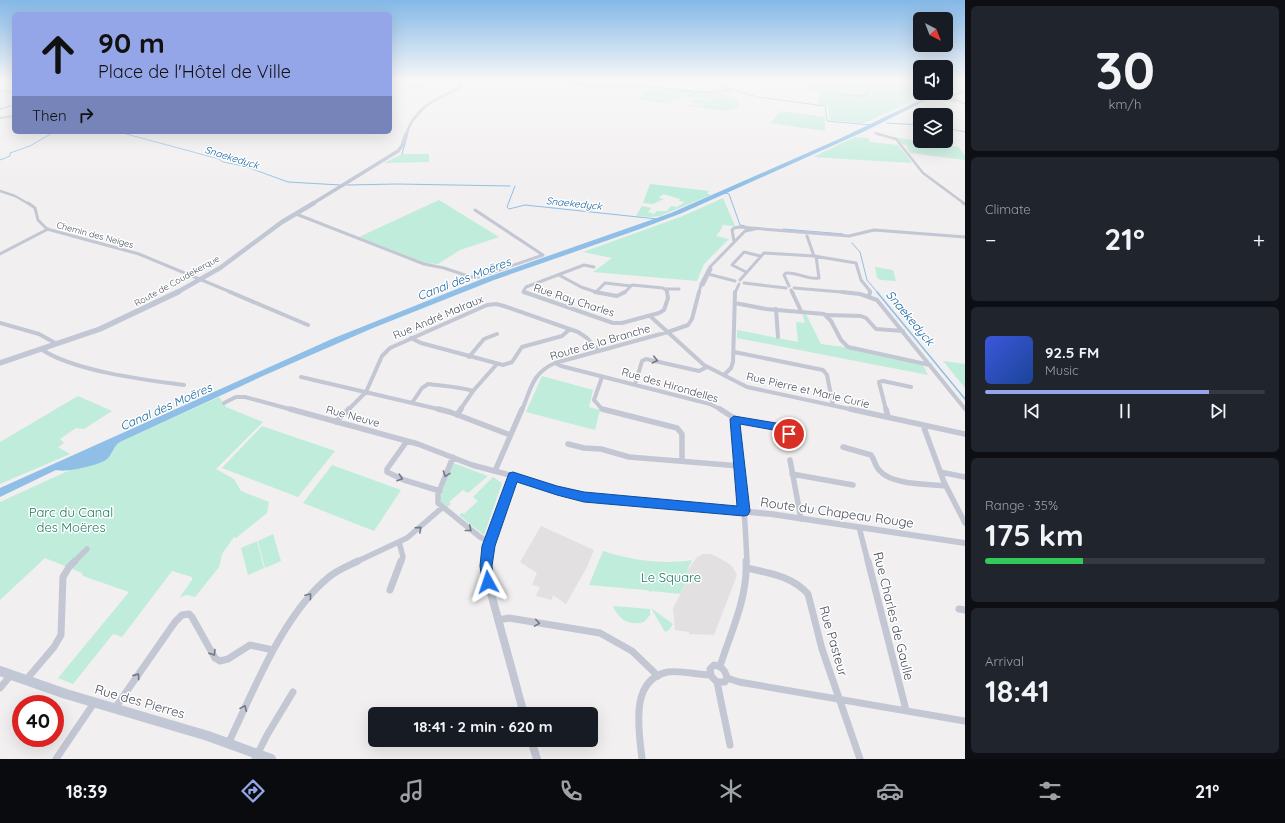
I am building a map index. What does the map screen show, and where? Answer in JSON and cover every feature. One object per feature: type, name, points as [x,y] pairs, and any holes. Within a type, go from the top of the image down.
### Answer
[{"type":"main road","name":"Route de Coudekerque","points":[[0,363],[90,333],[129,317],[199,280],[224,265],[296,214],[399,151],[410,122],[415,116]]},
{"type":"main road","name":"Rue des Pierres","points":[[0,671],[94,703],[159,721],[228,744],[256,757],[271,759]]},
{"type":"street","points":[[0,118],[11,116]]},
{"type":"street","points":[[875,133],[895,139],[922,172],[965,204]]},
{"type":"street","name":"Chemin des Neiges","points":[[0,191],[11,194],[32,205],[35,208],[38,219],[48,230],[136,253],[308,325]]},
{"type":"street","points":[[296,214],[424,264],[444,268],[472,278],[480,277],[543,255],[475,210]]},
{"type":"street","points":[[734,228],[743,232],[755,229]]},
{"type":"street","points":[[734,228],[849,236],[858,235],[867,230],[874,230],[965,237]]},
{"type":"street","points":[[734,228],[732,230],[734,241]]},
{"type":"street","points":[[0,254],[48,230]]},
{"type":"street","name":"Route de la Branche","points":[[495,471],[538,374],[545,367],[668,332],[683,327],[691,322],[700,288],[707,274],[717,259],[743,232]]},
{"type":"street","points":[[801,312],[784,275],[786,273],[794,273],[805,278],[819,278],[815,256],[807,236]]},
{"type":"street","points":[[746,272],[732,265],[744,252],[760,256]]},
{"type":"street","points":[[724,375],[732,365],[734,352],[733,333],[735,291],[738,282],[763,253],[769,252],[815,256],[856,263],[861,280],[870,291],[869,296]]},
{"type":"street","name":"Rue Ray Charles","points":[[594,266],[584,265],[527,287],[523,290],[531,296],[613,323],[620,323],[650,316]]},
{"type":"street","points":[[707,274],[744,283],[858,293],[869,296],[881,303],[884,309],[965,409]]},
{"type":"street","points":[[559,275],[572,284],[610,296],[619,296],[626,293],[631,286]]},
{"type":"street","points":[[596,292],[605,283],[679,289]]},
{"type":"street","points":[[665,289],[668,297],[664,310],[650,316],[668,332]]},
{"type":"street","points":[[735,303],[826,315],[862,316],[876,329],[903,331]]},
{"type":"street","name":"Rue André Malraux","points":[[336,422],[366,392],[386,352],[393,346],[486,306],[494,304],[504,306],[570,329],[585,336],[599,351]]},
{"type":"street","points":[[776,309],[778,337]]},
{"type":"street","points":[[826,315],[844,344],[848,347],[930,365]]},
{"type":"street","points":[[0,324],[51,339],[57,344]]},
{"type":"street","points":[[411,338],[420,343],[503,366],[509,364],[522,347],[562,336],[570,329]]},
{"type":"street","name":"Rue Pierre et Marie Curie","points":[[668,332],[707,367],[751,388],[965,434]]},
{"type":"street","points":[[469,357],[482,339],[489,335],[497,334]]},
{"type":"street","points":[[41,349],[47,354],[89,367],[150,381],[184,385]]},
{"type":"street","points":[[734,352],[823,370],[827,375],[833,406]]},
{"type":"street","points":[[635,385],[642,361],[646,359],[699,370],[707,367]]},
{"type":"street","name":"Rue des Hirondelles","points":[[555,363],[560,366],[711,405],[729,414],[734,419]]},
{"type":"street","points":[[457,415],[473,391],[497,364]]},
{"type":"street","points":[[301,377],[457,415],[510,435]]},
{"type":"street","points":[[602,377],[594,400],[597,406],[602,409],[678,428],[682,435],[682,461]]},
{"type":"street","points":[[888,417],[879,382],[885,381],[911,387]]},
{"type":"street","points":[[412,403],[426,384],[460,387],[473,391]]},
{"type":"street","name":"Rue Neuve","points":[[224,403],[236,397],[243,397],[407,441],[476,466],[513,476]]},
{"type":"street","points":[[720,666],[744,594],[747,568],[744,511],[734,419],[783,428],[788,432],[790,440]]},
{"type":"street","points":[[923,425],[940,472],[965,523]]},
{"type":"street","points":[[407,441],[386,472],[418,483],[424,488],[440,491]]},
{"type":"street","points":[[568,444],[584,448],[601,449],[627,456],[740,466]]},
{"type":"street","points":[[843,447],[871,455],[874,458],[879,471],[888,477],[946,486]]},
{"type":"street","points":[[452,457],[437,500],[443,507],[481,538],[490,542]]},
{"type":"street","points":[[790,460],[801,519]]},
{"type":"street","points":[[940,472],[965,477]]},
{"type":"street","points":[[792,474],[853,484]]},
{"type":"street","points":[[513,476],[490,542],[486,560],[486,573],[522,707]]},
{"type":"street","name":"Route du Chapeau Rouge","points":[[513,476],[566,493],[590,498],[744,511],[965,544]]},
{"type":"street","points":[[228,744],[273,650],[304,603],[322,583],[349,565],[410,537],[443,507]]},
{"type":"street","name":"Rue Charles de Gaulle","points":[[859,527],[906,710]]},
{"type":"street","points":[[390,590],[403,557],[400,542]]},
{"type":"street","points":[[26,680],[54,647],[61,635],[63,577],[69,567],[87,550]]},
{"type":"street","name":"Rue Pasteur","points":[[747,568],[790,580],[797,583],[805,590],[810,599],[822,649],[860,759]]},
{"type":"street","points":[[114,708],[174,622],[183,615],[189,614],[192,617],[216,658],[220,661],[228,660],[250,645],[273,650]]},
{"type":"street","points":[[498,620],[509,618],[600,633],[640,657],[658,676]]},
{"type":"street","points":[[727,678],[726,671],[720,666],[711,666],[711,675],[717,682],[730,745]]},
{"type":"street","points":[[642,759],[639,705],[646,687],[658,676],[667,672],[711,675]]},
{"type":"street","points":[[0,688],[11,675]]},
{"type":"street","points":[[727,678],[739,682],[965,721]]},
{"type":"street","points":[[717,682],[724,682],[727,678]]},
{"type":"street","points":[[256,757],[267,735],[293,692]]},
{"type":"street","points":[[56,759],[94,703]]},
{"type":"street","points":[[532,747],[536,759]]},
{"type":"shaded area","points":[[541,526],[594,550],[587,567],[566,604],[553,595],[552,600],[536,596],[540,587],[532,585],[537,573],[520,562]]},
{"type":"shaded area","points":[[703,554],[711,554],[721,559],[732,566],[737,575],[714,635],[689,634],[689,632],[675,630],[673,608],[690,576],[687,571],[697,557]]},
{"type":"green space","points":[[776,116],[825,117],[825,131],[770,123]]},
{"type":"green space","points":[[829,116],[879,116],[862,123],[830,120]]},
{"type":"green space","points":[[855,137],[868,138],[870,142],[898,145],[912,163],[813,157]]},
{"type":"green space","points":[[893,137],[913,140],[913,148],[959,147],[965,156],[965,160],[910,153],[906,145],[901,144]]},
{"type":"green space","points":[[402,154],[429,154],[429,162],[384,163]]},
{"type":"green space","points":[[650,184],[709,191],[707,193],[711,195],[660,216],[636,216],[642,206],[651,208],[648,212],[654,214],[657,211],[667,211],[671,206],[677,207],[685,202],[663,194],[659,198],[664,199],[653,204],[643,203]]},
{"type":"green space","points":[[723,198],[735,226],[722,225],[722,228],[716,236],[729,239],[704,264],[697,281],[593,272],[612,258],[583,252],[683,216]]},
{"type":"green space","points":[[439,200],[499,237],[460,250],[438,264],[426,263],[359,237]]},
{"type":"green space","points":[[875,267],[893,270],[896,281],[881,280],[877,278]]},
{"type":"green space","points":[[802,313],[806,314],[821,344],[844,347],[923,365],[928,375],[737,338],[737,330],[798,342],[796,322],[805,323]]},
{"type":"green space","points":[[943,361],[965,364],[965,388]]},
{"type":"green space","points":[[542,376],[593,390],[589,407],[600,410],[595,430],[526,412]]},
{"type":"green space","points":[[78,396],[112,411],[84,429],[76,428],[60,439],[64,443],[58,447],[70,454],[0,484],[0,442]]},
{"type":"green space","name":"Parc du Canal des Moëres","points":[[219,397],[226,407],[263,422],[216,469],[234,479],[241,491],[269,502],[267,513],[236,538],[234,537],[222,554],[219,567],[195,597],[187,595],[180,597],[192,580],[192,577],[172,571],[122,637],[113,634],[73,684],[58,678],[129,592],[83,576],[82,573],[45,558],[0,600],[0,502],[70,470],[91,465],[111,455],[114,447],[120,442]]},
{"type":"green space","points":[[262,426],[335,451],[298,497],[222,468]]},
{"type":"green space","points":[[453,463],[488,476],[468,493],[463,490],[449,502],[451,504],[447,507],[440,501],[440,498]]},
{"type":"green space","points":[[332,465],[401,490],[374,531],[303,503]]},
{"type":"green space","points":[[493,477],[502,483],[484,535],[459,515],[462,513],[464,514],[478,501],[473,497]]},
{"type":"green space","points":[[273,534],[281,561],[265,568],[258,541]]},
{"type":"green space","points":[[257,541],[264,568],[248,575],[241,548]]},
{"type":"green space","name":"Le Square","points":[[603,551],[647,561],[670,562],[692,560],[687,571],[690,575],[680,594],[589,585]]},
{"type":"green space","points":[[613,606],[650,609],[650,615],[644,622],[629,622],[625,621],[618,615]]},
{"type":"green space","points":[[651,608],[673,624],[669,630],[665,632]]},
{"type":"water","points":[[886,116],[894,116],[863,132],[682,213],[494,280],[373,328],[265,375],[120,442],[109,457],[103,461],[90,466],[75,469],[61,471],[56,470],[0,497],[0,488],[334,338],[482,279],[671,213],[839,139]]},
{"type":"waterway","points":[[414,120],[417,116]]},
{"type":"waterway","points":[[826,116],[827,121],[871,125]]},
{"type":"waterway","points":[[887,123],[913,125]]},
{"type":"waterway","points":[[953,129],[965,132]]},
{"type":"waterway","points":[[402,154],[408,133]]},
{"type":"waterway","points":[[0,160],[10,156],[10,153],[30,146],[51,134]]},
{"type":"waterway","name":"Snaekedyck","points":[[126,134],[219,159],[223,162],[244,166],[288,182],[340,185]]},
{"type":"waterway","name":"Snaekedyck","points":[[347,185],[397,184],[510,186]]},
{"type":"waterway","name":"Snaekedyck","points":[[515,186],[507,207],[509,209],[525,205],[657,219]]},
{"type":"waterway","name":"Snaekedyck","points":[[725,193],[729,194],[740,225],[745,226]]},
{"type":"waterway","name":"Snaekedyck","points":[[783,229],[843,234]]},
{"type":"waterway","name":"Snaekedyck","points":[[852,243],[860,252],[867,280],[878,293]]},
{"type":"waterway","name":"Snaekedyck","points":[[877,292],[965,399]]},
{"type":"route","points":[[488,582],[486,573],[488,546],[513,476],[557,491],[584,497],[744,511],[742,505],[739,452],[734,419],[782,428],[787,430],[789,434]]},
{"type":"water label","name":"Canal des Moëres","points":[[464,279]]},
{"type":"water label","name":"Canal des Moëres","points":[[166,407]]}]
